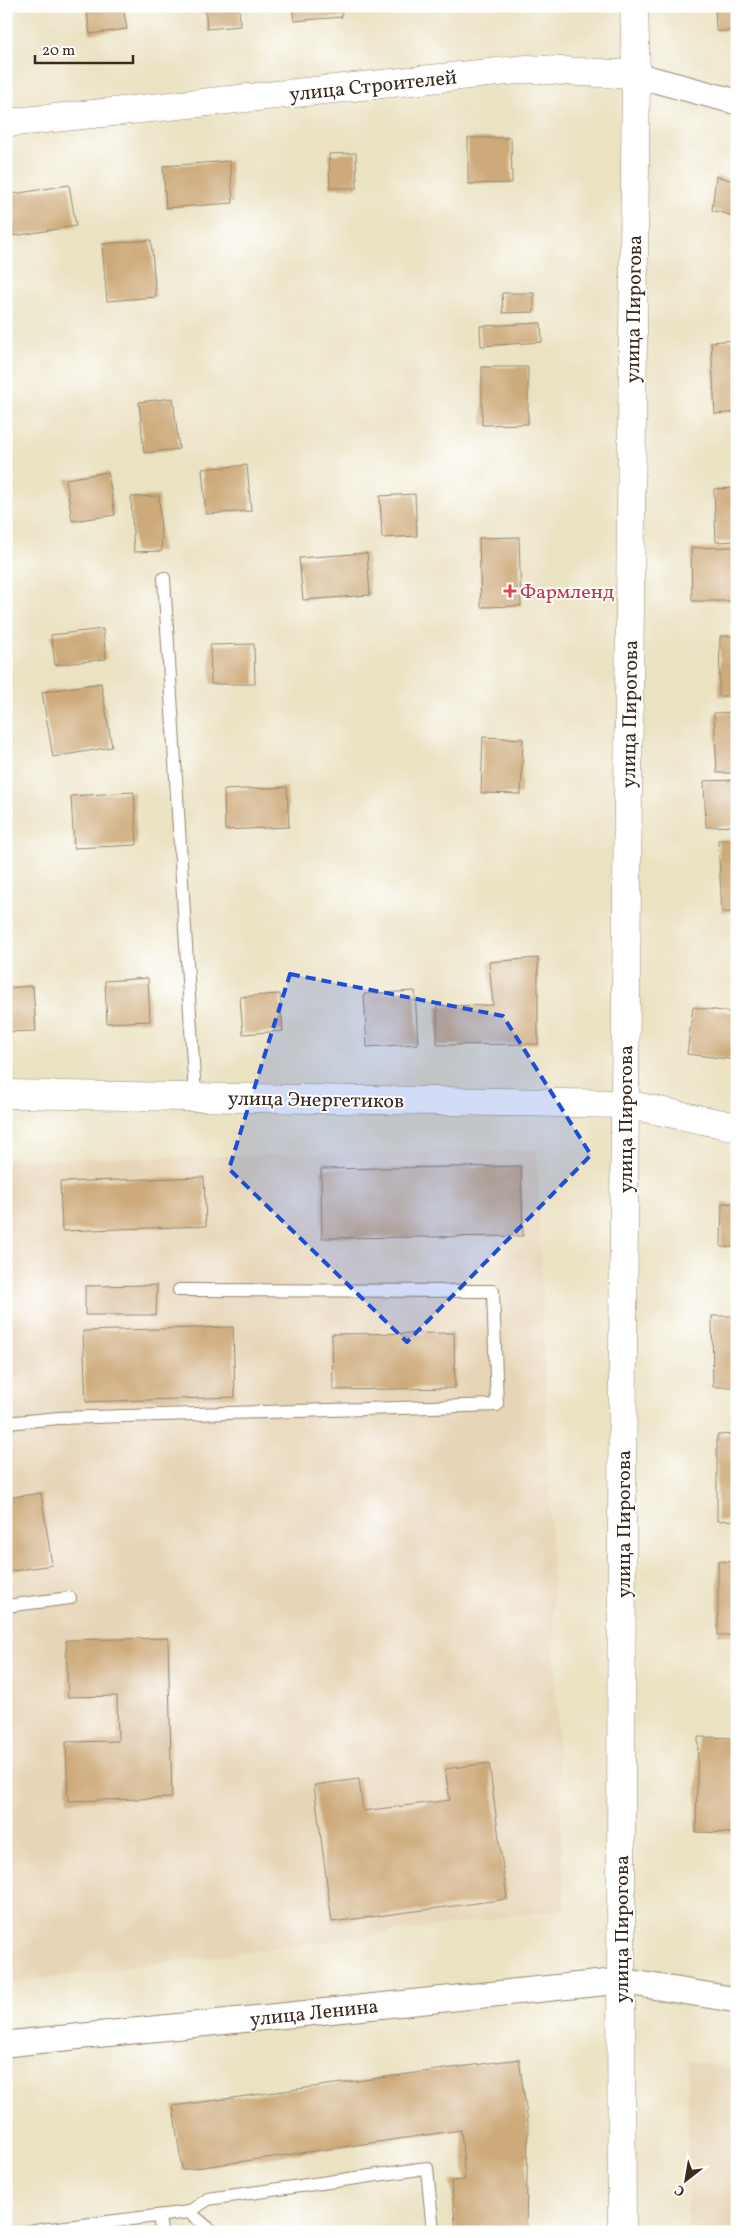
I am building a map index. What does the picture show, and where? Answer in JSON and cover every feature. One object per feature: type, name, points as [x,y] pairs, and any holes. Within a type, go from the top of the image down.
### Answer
[{"type":"street","name":"улица Пирогова","points":[[622,2232],[621,1980],[625,1104],[636,75],[634,6]]},
{"type":"street","name":"улица Строителей","points":[[6,123],[527,68],[636,75],[737,102]]},
{"type":"street","name":"улица Энергетиков","points":[[6,1094],[625,1104],[737,1127]]},
{"type":"street","name":"улица Ленина","points":[[6,2044],[621,1980],[737,2000]]},
{"type":"lane","points":[[164,578],[195,1096]]},
{"type":"lane","points":[[6,1423],[59,1418],[497,1406],[493,1290],[179,1290]]},
{"type":"lane","points":[[6,1606],[70,1598]]},
{"type":"lane","points":[[25,2232],[189,2212],[208,2199],[427,2168],[433,2232]]},
{"type":"lane","points":[[189,2212],[213,2232]]},
{"type":"lane","points":[[159,2216],[161,2232]]},
{"type":"highlighted area","points":[[290,974],[503,1016],[591,1155],[407,1342],[229,1169]]},
{"type":"shaded area","points":[[537,1150],[564,1909],[6,1984],[6,1160]]},
{"type":"shaded area","points":[[688,2060],[737,2071],[737,2232],[687,2232]]},
{"type":"building","points":[[86,6],[123,6],[127,29],[90,34]]},
{"type":"building","points":[[205,6],[239,6],[240,26],[207,29]]},
{"type":"building","points":[[292,6],[341,6],[342,17],[294,21]]},
{"type":"building","points":[[715,6],[737,6],[737,31],[716,31]]},
{"type":"building","points":[[468,138],[511,138],[512,183],[468,184]]},
{"type":"building","points":[[356,153],[357,188],[330,188],[329,154]]},
{"type":"building","points":[[230,161],[233,203],[166,208],[163,166]]},
{"type":"building","points":[[716,176],[737,182],[737,217],[712,210]]},
{"type":"building","points":[[69,185],[76,226],[14,236],[7,195]]},
{"type":"building","points":[[151,240],[156,297],[107,301],[102,244]]},
{"type":"building","points":[[502,293],[534,293],[534,312],[503,313]]},
{"type":"building","points":[[541,323],[542,342],[481,346],[480,326]]},
{"type":"building","points":[[737,340],[737,412],[715,414],[711,342]]},
{"type":"building","points":[[482,367],[528,367],[528,424],[482,425]]},
{"type":"building","points":[[173,398],[179,449],[144,453],[139,402]]},
{"type":"building","points":[[247,465],[251,511],[206,514],[202,469]]},
{"type":"building","points":[[108,472],[115,515],[72,521],[66,479]]},
{"type":"building","points":[[737,488],[737,541],[716,542],[714,489]]},
{"type":"building","points":[[415,494],[417,536],[382,538],[380,496]]},
{"type":"building","points":[[159,496],[162,551],[134,552],[131,497]]},
{"type":"building","points":[[519,537],[521,606],[481,607],[479,538]]},
{"type":"building","points":[[737,547],[737,601],[692,601],[691,548]]},
{"type":"building","points":[[367,553],[370,595],[303,600],[299,558]]},
{"type":"building","points":[[103,629],[106,659],[55,665],[51,635]]},
{"type":"building","points":[[720,636],[737,636],[737,696],[719,696]]},
{"type":"building","points":[[254,644],[255,684],[211,684],[210,645]]},
{"type":"building","points":[[101,683],[112,747],[53,757],[42,692]]},
{"type":"building","points":[[737,712],[737,773],[717,773],[714,713]]},
{"type":"building","points":[[483,737],[523,739],[521,794],[481,793]]},
{"type":"building","points":[[737,780],[737,826],[706,827],[704,781]]},
{"type":"building","points":[[287,787],[289,827],[225,830],[224,790]]},
{"type":"building","points":[[134,792],[137,845],[74,848],[71,796]]},
{"type":"building","points":[[718,840],[737,840],[737,912],[722,912]]},
{"type":"building","points":[[538,958],[538,1044],[437,1045],[437,1006],[493,1005],[489,962]]},
{"type":"building","points":[[148,978],[150,1021],[107,1023],[105,981]]},
{"type":"building","points":[[33,986],[36,1031],[6,1032],[6,988]]},
{"type":"building","points":[[415,991],[418,1044],[367,1047],[364,994]]},
{"type":"building","points":[[280,994],[283,1031],[243,1034],[240,997]]},
{"type":"building","points":[[693,1007],[737,1013],[737,1060],[687,1054]]},
{"type":"building","points":[[521,1166],[523,1236],[322,1238],[321,1169]]},
{"type":"building","points":[[204,1177],[206,1226],[62,1231],[60,1182]]},
{"type":"building","points":[[722,1203],[737,1204],[737,1247],[721,1247]]},
{"type":"building","points":[[157,1285],[156,1315],[85,1315],[85,1286]]},
{"type":"building","points":[[712,1316],[737,1316],[737,1387],[713,1387]]},
{"type":"building","points":[[233,1327],[235,1397],[86,1402],[83,1331]]},
{"type":"building","points":[[454,1333],[455,1388],[333,1390],[332,1334]]},
{"type":"building","points":[[737,1434],[737,1520],[717,1521],[717,1435]]},
{"type":"building","points":[[41,1493],[52,1565],[6,1572],[6,1498]]},
{"type":"building","points":[[718,1561],[737,1562],[737,1635],[718,1635]]},
{"type":"building","points":[[168,1638],[172,1798],[68,1801],[66,1742],[118,1741],[117,1696],[68,1697],[66,1640]]},
{"type":"building","points":[[698,1737],[737,1738],[737,1833],[696,1832]]},
{"type":"building","points":[[489,1763],[507,1899],[332,1922],[314,1785],[359,1779],[363,1811],[450,1800],[445,1769]]},
{"type":"building","points":[[519,2059],[528,2123],[526,2232],[456,2232],[451,2181],[465,2180],[461,2130],[182,2170],[173,2106]]},
{"type":"place","name":"Фармленд","points":[[510,591]]}]
